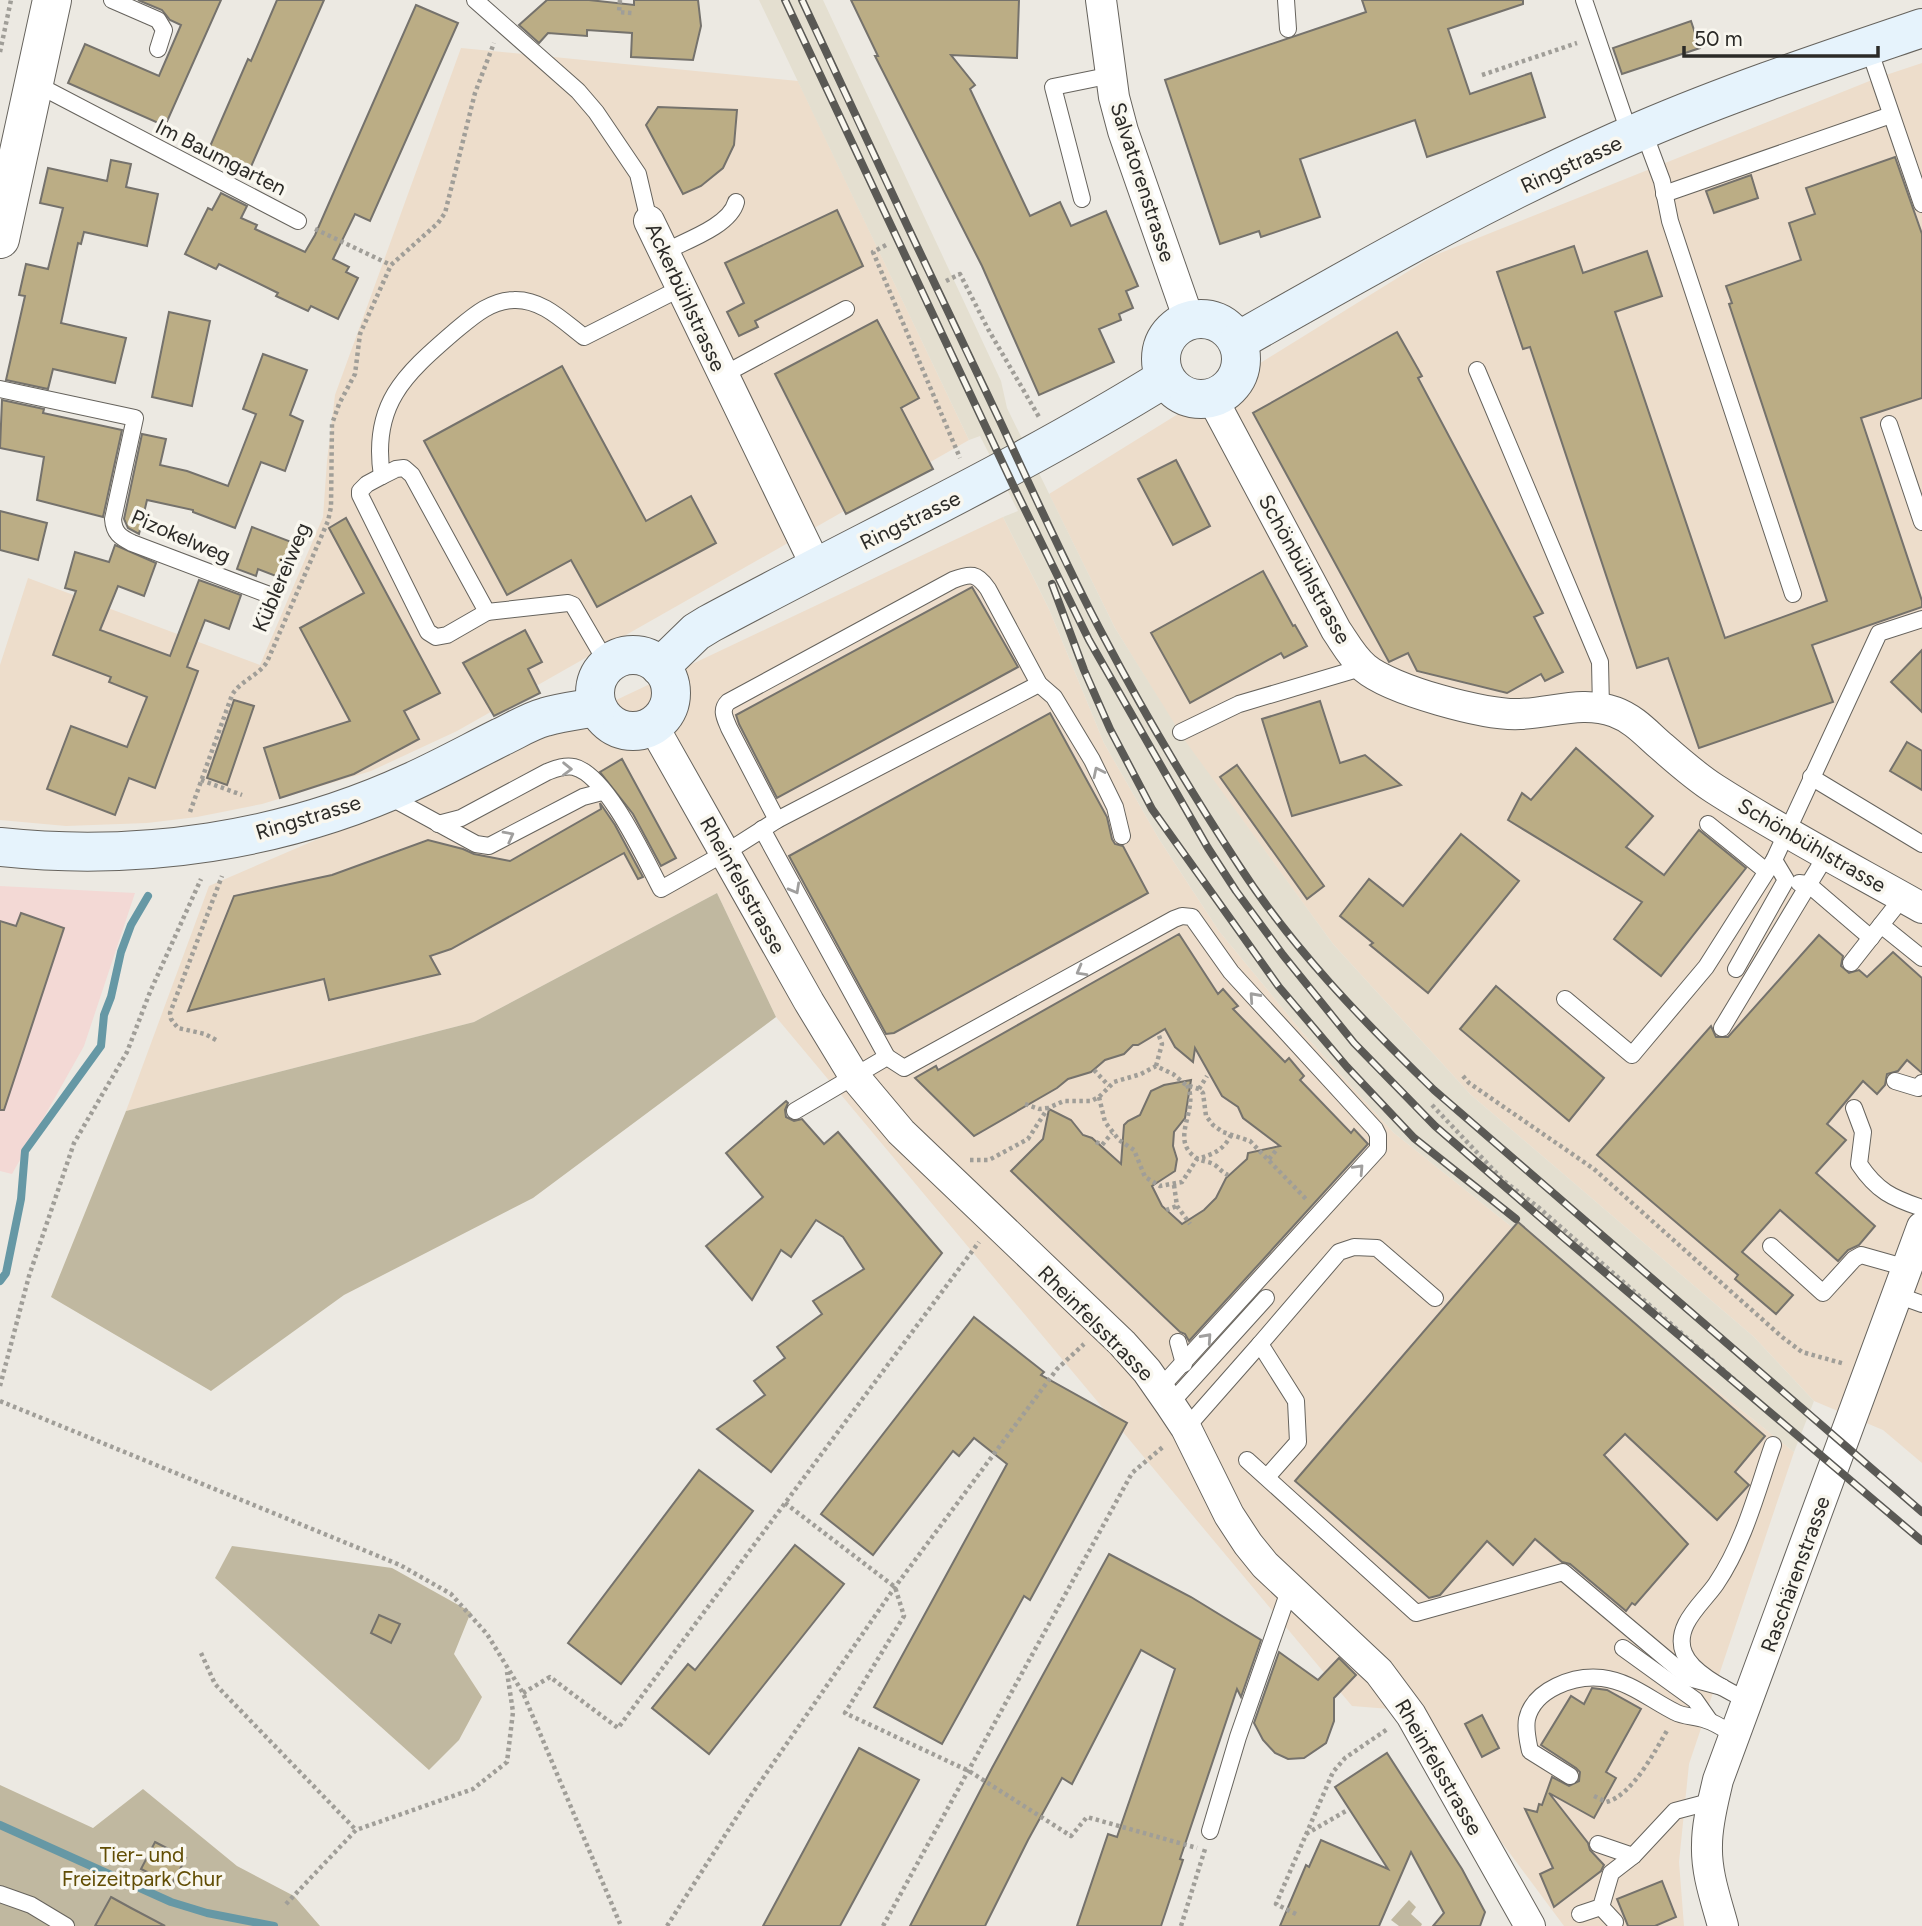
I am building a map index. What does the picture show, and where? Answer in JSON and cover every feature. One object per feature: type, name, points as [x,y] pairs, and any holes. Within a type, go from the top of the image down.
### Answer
[{"type":"main road","name":"Ringstrasse","points":[[1238,341],[1440,229],[1555,170],[1637,133],[1763,83],[1922,28]]},
{"type":"main road","points":[[1199,318],[1217,321],[1226,326],[1238,341],[1242,361],[1236,380],[1230,388],[1212,398],[1203,400],[1185,396],[1177,392],[1166,378],[1161,361],[1164,344],[1174,329],[1189,320],[1199,318]]},
{"type":"main road","name":"Ringstrasse","points":[[660,667],[686,641],[709,624],[816,566],[960,495],[1166,378]]},
{"type":"main road","points":[[629,655],[651,660],[660,667],[671,687],[671,698],[662,719],[653,726],[632,732],[611,724],[597,707],[596,684],[608,665],[629,655]]},
{"type":"main road","name":"Ringstrasse","points":[[0,847],[90,852],[195,845],[284,827],[412,782],[545,717],[597,707]]},
{"type":"street","points":[[0,239],[52,0]]},
{"type":"street","name":"Salvatorenstrasse","points":[[1101,0],[1123,131],[1189,320]]},
{"type":"street","name":"Ackerbühlstrasse","points":[[649,221],[816,566]]},
{"type":"street","name":"Schönbühlstrasse","points":[[1212,398],[1336,629],[1347,648],[1364,667],[1397,687],[1491,712],[1518,715],[1571,707],[1601,708],[1628,718],[1713,788],[1913,903]]},
{"type":"street","name":"Rheinfelsstrasse","points":[[653,726],[808,1002],[854,1076],[901,1132],[1122,1343],[1172,1407],[1229,1516],[1265,1565],[1393,1688],[1411,1715],[1530,1926]]},
{"type":"street","name":"Raschärenstrasse","points":[[1725,1926],[1709,1873],[1707,1846],[1713,1801],[1734,1735],[1735,1694],[1909,1289],[1922,1227]]},
{"type":"street","points":[[1725,1926],[1742,1926]]},
{"type":"lane","points":[[112,0],[158,20],[164,30],[158,49]]},
{"type":"lane","points":[[475,0],[499,20]]},
{"type":"lane","points":[[1286,0],[1288,29]]},
{"type":"lane","points":[[1584,0],[1664,194],[1670,220],[1793,594]]},
{"type":"lane","name":"Ackerbühlstrasse","points":[[499,20],[578,91],[596,112],[638,174],[649,221]]},
{"type":"lane","points":[[1868,46],[1922,204]]},
{"type":"lane","points":[[1082,198],[1053,87],[1112,75]]},
{"type":"lane","name":"Im Baumgarten","points":[[33,83],[299,221]]},
{"type":"lane","points":[[1664,194],[1891,115]]},
{"type":"lane","points":[[664,252],[726,219],[734,210],[736,202]]},
{"type":"lane","points":[[382,476],[379,459],[382,423],[404,378],[471,318],[488,307],[502,301],[527,301],[541,306],[584,337],[681,288]]},
{"type":"lane","points":[[723,374],[846,309]]},
{"type":"lane","points":[[1477,370],[1600,662],[1601,708]]},
{"type":"lane","name":"Pizokelweg","points":[[0,389],[135,418],[113,519],[113,530],[131,543],[272,596]]},
{"type":"lane","points":[[1889,424],[1922,522]]},
{"type":"lane","points":[[487,612],[412,475],[400,468],[362,488],[360,495],[428,632],[436,637],[447,635],[487,612],[568,603],[577,607],[608,665]]},
{"type":"lane","points":[[777,820],[729,728],[723,714],[724,706],[953,580],[965,576],[980,578],[1040,684],[1054,697],[1092,760],[1115,807],[1122,836]]},
{"type":"lane","points":[[1565,999],[1632,1055],[1706,967],[1770,865],[1879,633],[1922,619]]},
{"type":"lane","points":[[1181,732],[1240,704],[1364,667]]},
{"type":"lane","points":[[438,824],[461,818],[558,768],[573,767],[580,770],[613,800],[661,889],[777,820],[1040,684]]},
{"type":"lane","points":[[1811,777],[1922,844]]},
{"type":"lane","points":[[383,794],[476,844],[489,846],[583,797],[603,792]]},
{"type":"lane","points":[[1708,824],[1770,865],[1787,880],[1808,884],[1876,931],[1922,958]]},
{"type":"lane","points":[[762,829],[887,1057],[904,1068],[1174,919],[1187,915],[1198,924],[1231,972],[1378,1135],[1378,1149],[1184,1364],[1172,1407]]},
{"type":"lane","points":[[1722,1028],[1827,853]]},
{"type":"lane","points":[[1736,969],[1787,880]]},
{"type":"lane","points":[[1851,963],[1876,931],[1913,903]]},
{"type":"lane","points":[[795,1111],[887,1057]]},
{"type":"lane","points":[[1895,1082],[1918,1088],[1922,1083]]},
{"type":"lane","points":[[1854,1108],[1863,1132],[1859,1164],[1869,1180],[1889,1196],[1922,1208]]},
{"type":"lane","points":[[1771,1246],[1823,1293],[1854,1259],[1861,1255],[1909,1289]]},
{"type":"lane","points":[[1172,1407],[1260,1344],[1339,1252],[1354,1247],[1377,1248],[1435,1298]]},
{"type":"lane","points":[[1172,1407],[1266,1298]]},
{"type":"lane","points":[[1178,1342],[1184,1364]]},
{"type":"lane","points":[[1260,1344],[1296,1401],[1298,1442],[1268,1477]]},
{"type":"lane","points":[[1735,1694],[1693,1666],[1684,1654],[1683,1633],[1692,1614],[1733,1556],[1773,1445]]},
{"type":"lane","points":[[1247,1460],[1416,1613],[1563,1572],[1689,1678],[1735,1694]]},
{"type":"lane","points":[[1210,1831],[1238,1737],[1290,1588]]},
{"type":"lane","points":[[1623,1648],[1695,1700],[1709,1720]]},
{"type":"lane","points":[[1570,1776],[1531,1751],[1526,1734],[1527,1720],[1533,1706],[1542,1696],[1553,1688],[1581,1679],[1601,1678],[1620,1683],[1677,1713],[1709,1720],[1734,1735]]},
{"type":"lane","points":[[1601,1907],[1611,1874],[1633,1856],[1675,1811],[1713,1801]]},
{"type":"lane","points":[[1598,1844],[1633,1856]]},
{"type":"lane","points":[[0,1894],[31,1905],[66,1926]]},
{"type":"lane","points":[[1580,1914],[1601,1907]]},
{"type":"lane","points":[[1601,1907],[1615,1922]]},
{"type":"path","points":[[0,52],[11,0]]},
{"type":"path","points":[[620,0],[619,12],[634,13]]},
{"type":"path","name":"Küblereiweg","points":[[188,819],[232,695],[237,687],[262,669],[267,662],[328,521],[331,507],[332,424],[355,374],[360,334],[391,265],[438,223],[445,212],[475,93],[497,34],[499,20]]},
{"type":"path","points":[[1482,75],[1597,37]]},
{"type":"path","name":"Im Baumgarten","points":[[299,221],[391,265]]},
{"type":"path","points":[[886,245],[873,252],[960,457]]},
{"type":"path","points":[[947,281],[960,274],[988,329],[1040,418]]},
{"type":"path","points":[[201,780],[242,795]]},
{"type":"path","points":[[216,1040],[205,1034],[178,1028],[170,1013],[222,876]]},
{"type":"path","points":[[0,1386],[29,1276],[74,1143],[127,1052],[150,992],[201,879]]},
{"type":"path","points":[[1156,1066],[1162,1044],[1158,1033]]},
{"type":"path","points":[[1025,1104],[1039,1109],[1063,1101],[1091,1101],[1109,1086],[1156,1066],[1173,1074],[1190,1091],[1191,1107],[1184,1131],[1187,1147],[1197,1159],[1210,1163],[1228,1175]]},
{"type":"path","points":[[1094,1070],[1109,1086]]},
{"type":"path","points":[[1199,1088],[1207,1076]]},
{"type":"path","points":[[1463,1076],[1469,1083],[1594,1169],[1802,1352],[1852,1367]]},
{"type":"path","points":[[1186,1085],[1199,1088],[1203,1093],[1206,1116],[1223,1132],[1250,1141],[1319,1213]]},
{"type":"path","points":[[1099,1097],[1105,1122],[1112,1133],[1134,1150],[1145,1177],[1160,1186],[1182,1182],[1197,1159],[1214,1154],[1227,1144],[1231,1135]]},
{"type":"path","points":[[1432,1105],[1504,1181],[1538,1207],[1813,1447],[1809,1458]]},
{"type":"path","points":[[989,1160],[1028,1139],[1048,1108]]},
{"type":"path","points":[[1096,1142],[1102,1145],[1112,1133]]},
{"type":"path","points":[[1269,1159],[1278,1148]]},
{"type":"path","points":[[1174,1185],[1177,1206],[1191,1224]]},
{"type":"path","points":[[1166,1210],[1177,1206]]},
{"type":"path","points":[[523,1693],[550,1677],[618,1728],[994,1222]]},
{"type":"path","points":[[667,1926],[745,1804],[895,1587],[1057,1368],[1104,1326]]},
{"type":"path","points":[[0,1401],[400,1565],[452,1594],[487,1634],[523,1693],[621,1926]]},
{"type":"path","points":[[883,1926],[1132,1474],[1172,1407]]},
{"type":"path","points":[[785,1503],[895,1587],[904,1616],[845,1713],[970,1771],[1071,1836],[1087,1817],[1204,1850]]},
{"type":"path","points":[[201,1653],[215,1684],[356,1830]]},
{"type":"path","points":[[286,1904],[356,1830],[473,1789],[507,1762],[513,1712],[507,1668]]},
{"type":"path","points":[[1594,1796],[1606,1801],[1620,1794],[1651,1758],[1677,1713]]},
{"type":"path","points":[[1296,1914],[1276,1904],[1333,1772],[1345,1758],[1395,1724]]},
{"type":"path","points":[[1306,1834],[1346,1811]]},
{"type":"path","points":[[1181,1926],[1210,1831]]},
{"type":"shaded area","points":[[759,0],[823,0],[1001,381],[1007,408],[1115,628],[1186,742],[1333,944],[1471,1095],[1754,1337],[1814,1401],[1794,1452],[1394,1133],[1303,1033],[1219,931],[1159,839],[1104,743],[1049,609],[1003,517],[1018,511],[980,436],[969,440]]},
{"type":"shaded area","points":[[461,48],[798,81],[969,440],[457,731],[371,771],[262,804],[197,817],[147,823],[66,826],[0,820],[0,665],[28,578],[260,665],[323,517],[335,395]]},
{"type":"shaded area","points":[[1922,63],[1922,1463],[1883,1430],[1814,1401],[1754,1337],[1471,1095],[1333,944],[1185,742],[1115,628],[1049,494],[1433,256],[1877,78]]},
{"type":"shaded area","points":[[1003,517],[1049,609],[1104,743],[1159,839],[1219,931],[1303,1033],[1394,1133],[1794,1452],[1689,1764],[1679,1862],[1684,1926],[1564,1926],[1403,1710],[1352,1706],[776,1017],[717,893],[474,1022],[126,1111],[209,886],[369,817]]},
{"type":"shaded area","points":[[0,886],[135,893],[84,1046],[12,1174],[0,1171]]},
{"type":"green space","points":[[717,893],[776,1017],[533,1198],[344,1295],[211,1391],[51,1297],[126,1111],[474,1022]]},
{"type":"green space","points":[[232,1546],[392,1568],[471,1612],[454,1654],[482,1697],[459,1740],[429,1770],[215,1578]]},
{"type":"green space","name":"Tier- und Freizeitpark Chur","points":[[0,1785],[93,1828],[143,1789],[237,1866],[294,1896],[320,1926],[0,1926]]},
{"type":"green space","points":[[1409,1900],[1416,1907],[1411,1914],[1421,1926],[1399,1926],[1391,1920]]},
{"type":"building","points":[[138,0],[221,0],[165,126],[68,83],[85,44],[159,76],[181,25],[170,20],[162,10]]},
{"type":"building","points":[[277,0],[324,0],[250,169],[208,151]]},
{"type":"building","points":[[547,0],[589,0],[634,5],[634,0],[698,0],[701,26],[693,60],[631,57],[632,33],[587,30],[587,36],[548,33],[539,43],[519,25]]},
{"type":"building","points":[[851,0],[1019,0],[1017,58],[951,55],[975,85],[970,89],[1030,216],[1060,202],[1071,226],[1106,211],[1138,286],[1126,291],[1133,308],[1119,314],[1121,320],[1099,329],[1114,362],[1039,395],[982,266],[875,56],[878,56]]},
{"type":"building","points":[[1362,0],[1523,0],[1523,4],[1448,29],[1470,94],[1531,73],[1545,117],[1427,157],[1415,120],[1300,159],[1320,217],[1261,237],[1259,231],[1220,244],[1165,80],[1366,12]]},
{"type":"building","points":[[416,5],[458,23],[370,221],[355,214],[333,259],[349,267],[346,272],[358,278],[338,319],[311,306],[308,311],[219,264],[216,269],[185,254],[208,208],[212,210],[221,193],[247,206],[241,218],[257,225],[255,229],[305,252],[315,235]]},
{"type":"building","points":[[1691,21],[1700,48],[1622,74],[1613,48]]},
{"type":"building","points":[[658,107],[737,110],[734,145],[723,168],[701,186],[683,194],[646,125]]},
{"type":"building","points":[[1895,157],[1922,234],[1922,398],[1861,418],[1922,607],[1812,645],[1833,702],[1699,748],[1668,658],[1637,668],[1530,347],[1523,349],[1497,272],[1574,246],[1583,273],[1647,251],[1662,296],[1615,312],[1725,638],[1827,601],[1729,304],[1732,303],[1726,286],[1801,260],[1789,223],[1815,214],[1806,188]]},
{"type":"building","points":[[111,160],[131,164],[126,187],[158,194],[147,246],[84,232],[81,244],[78,243],[61,323],[126,338],[115,383],[53,369],[48,389],[6,380],[25,296],[19,295],[26,264],[48,269],[63,208],[40,203],[48,168],[107,181]]},
{"type":"building","points":[[1751,175],[1758,198],[1714,213],[1706,191]]},
{"type":"building","points":[[837,210],[863,266],[755,321],[758,327],[739,336],[727,312],[744,303],[725,263]]},
{"type":"building","points":[[169,312],[210,321],[192,406],[152,397]]},
{"type":"building","points":[[877,320],[919,398],[901,408],[933,469],[846,514],[775,374]]},
{"type":"building","points":[[1397,332],[1422,376],[1418,378],[1543,613],[1534,617],[1563,672],[1545,681],[1541,674],[1507,693],[1417,671],[1408,653],[1389,662],[1253,413]]},
{"type":"building","points":[[263,354],[307,370],[290,415],[303,421],[285,471],[261,462],[235,528],[193,510],[147,500],[139,534],[128,528],[124,519],[142,434],[166,439],[160,465],[187,471],[228,486],[256,414],[243,409]]},
{"type":"building","points":[[562,366],[646,521],[691,496],[716,543],[597,607],[571,560],[507,595],[424,441]]},
{"type":"building","points":[[2,400],[44,409],[43,413],[122,430],[103,517],[37,500],[44,457],[0,448]]},
{"type":"building","points":[[1176,460],[1210,526],[1173,545],[1138,479]]},
{"type":"building","points":[[0,511],[47,523],[38,560],[0,550]]},
{"type":"building","points":[[346,518],[440,693],[404,711],[419,739],[354,774],[280,798],[264,748],[350,721],[300,628],[364,593],[329,528]]},
{"type":"building","points":[[252,527],[294,543],[281,578],[258,569],[256,576],[237,569]]},
{"type":"building","points":[[115,545],[156,563],[144,596],[118,586],[100,630],[170,656],[199,580],[241,595],[229,629],[205,620],[187,667],[198,671],[155,788],[129,778],[115,815],[47,789],[71,726],[127,747],[147,697],[109,682],[111,677],[53,655],[76,591],[65,588],[75,552],[109,562]]},
{"type":"building","points":[[1263,571],[1307,646],[1284,658],[1281,653],[1190,703],[1151,633]]},
{"type":"building","points":[[972,587],[1018,667],[777,798],[736,715]]},
{"type":"building","points":[[525,630],[542,662],[528,669],[540,693],[494,716],[463,663]]},
{"type":"building","points":[[1922,650],[1922,712],[1891,682]]},
{"type":"building","points":[[234,700],[254,706],[227,785],[207,778]]},
{"type":"building","points":[[1320,701],[1340,763],[1365,755],[1401,785],[1292,816],[1262,719]]},
{"type":"building","points":[[1050,713],[1107,817],[1112,839],[1115,844],[1123,846],[1148,893],[894,1033],[886,1034],[789,856]]},
{"type":"building","points":[[1907,742],[1922,751],[1922,790],[1890,771]]},
{"type":"building","points":[[1576,748],[1653,816],[1626,847],[1664,875],[1699,830],[1746,868],[1661,976],[1614,939],[1642,902],[1508,820],[1522,793],[1531,800]]},
{"type":"building","points":[[622,759],[676,858],[661,866],[633,814],[600,772]]},
{"type":"building","points":[[1237,765],[1324,886],[1307,899],[1220,777]]},
{"type":"building","points":[[600,803],[643,877],[638,879],[624,853],[451,949],[430,956],[440,974],[329,1000],[324,979],[188,1011],[234,896],[332,875],[428,840],[474,854],[510,861],[601,809]]},
{"type":"building","points":[[1461,834],[1519,881],[1428,993],[1340,916],[1369,879],[1403,906]]},
{"type":"building","points":[[21,913],[64,928],[4,1110],[0,1110],[0,921],[16,926]]},
{"type":"building","points":[[1179,934],[1218,994],[1223,989],[1238,1006],[1233,1009],[1285,1062],[1289,1058],[1304,1076],[1300,1080],[1351,1133],[1354,1129],[1368,1144],[1189,1341],[1185,1334],[1011,1171],[1043,1139],[1049,1109],[1071,1120],[1083,1135],[1092,1138],[1121,1164],[1124,1125],[1140,1115],[1151,1091],[1164,1085],[1191,1080],[1185,1118],[1174,1132],[1173,1146],[1177,1159],[1175,1171],[1152,1186],[1162,1206],[1182,1224],[1204,1210],[1216,1198],[1226,1178],[1247,1159],[1248,1153],[1280,1146],[1243,1118],[1238,1107],[1222,1096],[1195,1048],[1193,1062],[1175,1047],[1165,1029],[1138,1045],[1133,1045],[1124,1054],[1105,1060],[1091,1072],[1068,1079],[974,1136],[915,1078],[936,1066],[938,1070]]},
{"type":"building","points":[[1819,935],[1843,956],[1841,966],[1849,973],[1859,970],[1867,977],[1893,952],[1922,978],[1922,1073],[1907,1060],[1898,1071],[1887,1074],[1885,1085],[1877,1094],[1863,1081],[1827,1124],[1846,1140],[1816,1173],[1875,1226],[1859,1245],[1848,1250],[1838,1261],[1780,1210],[1742,1252],[1793,1295],[1776,1314],[1735,1279],[1738,1275],[1597,1155],[1711,1026],[1716,1037],[1728,1037]]},
{"type":"building","points":[[1496,986],[1604,1078],[1569,1121],[1460,1029]]},
{"type":"building","points":[[786,1101],[786,1117],[794,1121],[802,1119],[824,1144],[838,1132],[942,1253],[771,1472],[717,1429],[765,1395],[754,1381],[785,1358],[777,1347],[822,1314],[813,1301],[864,1269],[843,1237],[816,1220],[791,1257],[781,1250],[752,1300],[706,1246],[763,1197],[726,1153]]},
{"type":"building","points":[[1518,1222],[1765,1436],[1735,1472],[1749,1485],[1717,1520],[1625,1434],[1604,1455],[1688,1544],[1635,1605],[1632,1603],[1626,1611],[1570,1564],[1562,1562],[1535,1539],[1513,1565],[1487,1541],[1440,1595],[1429,1598],[1295,1481]]},
{"type":"building","points":[[974,1317],[1044,1372],[1041,1375],[1127,1423],[1030,1600],[1024,1596],[942,1744],[874,1707],[1007,1464],[974,1438],[959,1456],[953,1451],[873,1555],[821,1514]]},
{"type":"building","points":[[699,1470],[753,1511],[621,1684],[568,1643]]},
{"type":"building","points":[[795,1545],[844,1584],[709,1754],[652,1708],[688,1664],[695,1670]]},
{"type":"building","points":[[1109,1554],[1191,1597],[1261,1640],[1241,1697],[1237,1689],[1180,1859],[1183,1860],[1161,1926],[1077,1926],[1108,1834],[1117,1837],[1175,1669],[1141,1650],[1072,1784],[1062,1778],[985,1926],[910,1926],[992,1768]]},
{"type":"building","points":[[379,1615],[400,1624],[391,1643],[371,1633]]},
{"type":"building","points":[[1279,1652],[1318,1680],[1339,1658],[1356,1675],[1334,1698],[1334,1721],[1326,1743],[1304,1758],[1288,1759],[1275,1753],[1263,1740],[1254,1723]]},
{"type":"building","points":[[1592,1688],[1607,1690],[1641,1709],[1606,1772],[1616,1778],[1594,1818],[1549,1793],[1604,1865],[1601,1871],[1554,1907],[1540,1874],[1553,1868],[1525,1809],[1537,1812],[1552,1777],[1569,1786],[1579,1781],[1580,1772],[1576,1768],[1541,1745],[1571,1696],[1584,1704]]},
{"type":"building","points":[[1482,1715],[1499,1748],[1482,1757],[1465,1724]]},
{"type":"building","points":[[859,1748],[919,1780],[840,1926],[763,1926]]},
{"type":"building","points":[[1387,1753],[1462,1869],[1485,1912],[1480,1926],[1433,1926],[1444,1913],[1411,1852],[1379,1926],[1280,1926],[1306,1865],[1309,1867],[1321,1840],[1388,1869],[1335,1787]]},
{"type":"building","points":[[155,1842],[186,1858],[172,1884],[141,1869]]},
{"type":"building","points":[[1662,1881],[1676,1917],[1655,1926],[1628,1926],[1617,1899]]},
{"type":"building","points":[[111,1897],[131,1908],[165,1926],[95,1926]]},
{"type":"waterway","points":[[0,1281],[6,1273],[21,1199],[25,1151],[101,1046],[104,1015],[121,952],[131,925],[148,896]]},
{"type":"waterway","points":[[0,1825],[171,1902],[207,1913],[274,1926]]},
{"type":"railway","points":[[785,0],[1013,485],[1089,640],[1208,848],[1283,955],[1354,1043],[1435,1126],[1922,1541]]},
{"type":"railway","points":[[802,0],[1091,612],[1169,753],[1220,837],[1281,925],[1330,983],[1434,1090],[1922,1512]]},
{"type":"railway","points":[[1052,584],[1084,670],[1110,729],[1152,809],[1279,987],[1347,1067],[1414,1138],[1516,1219]]}]
